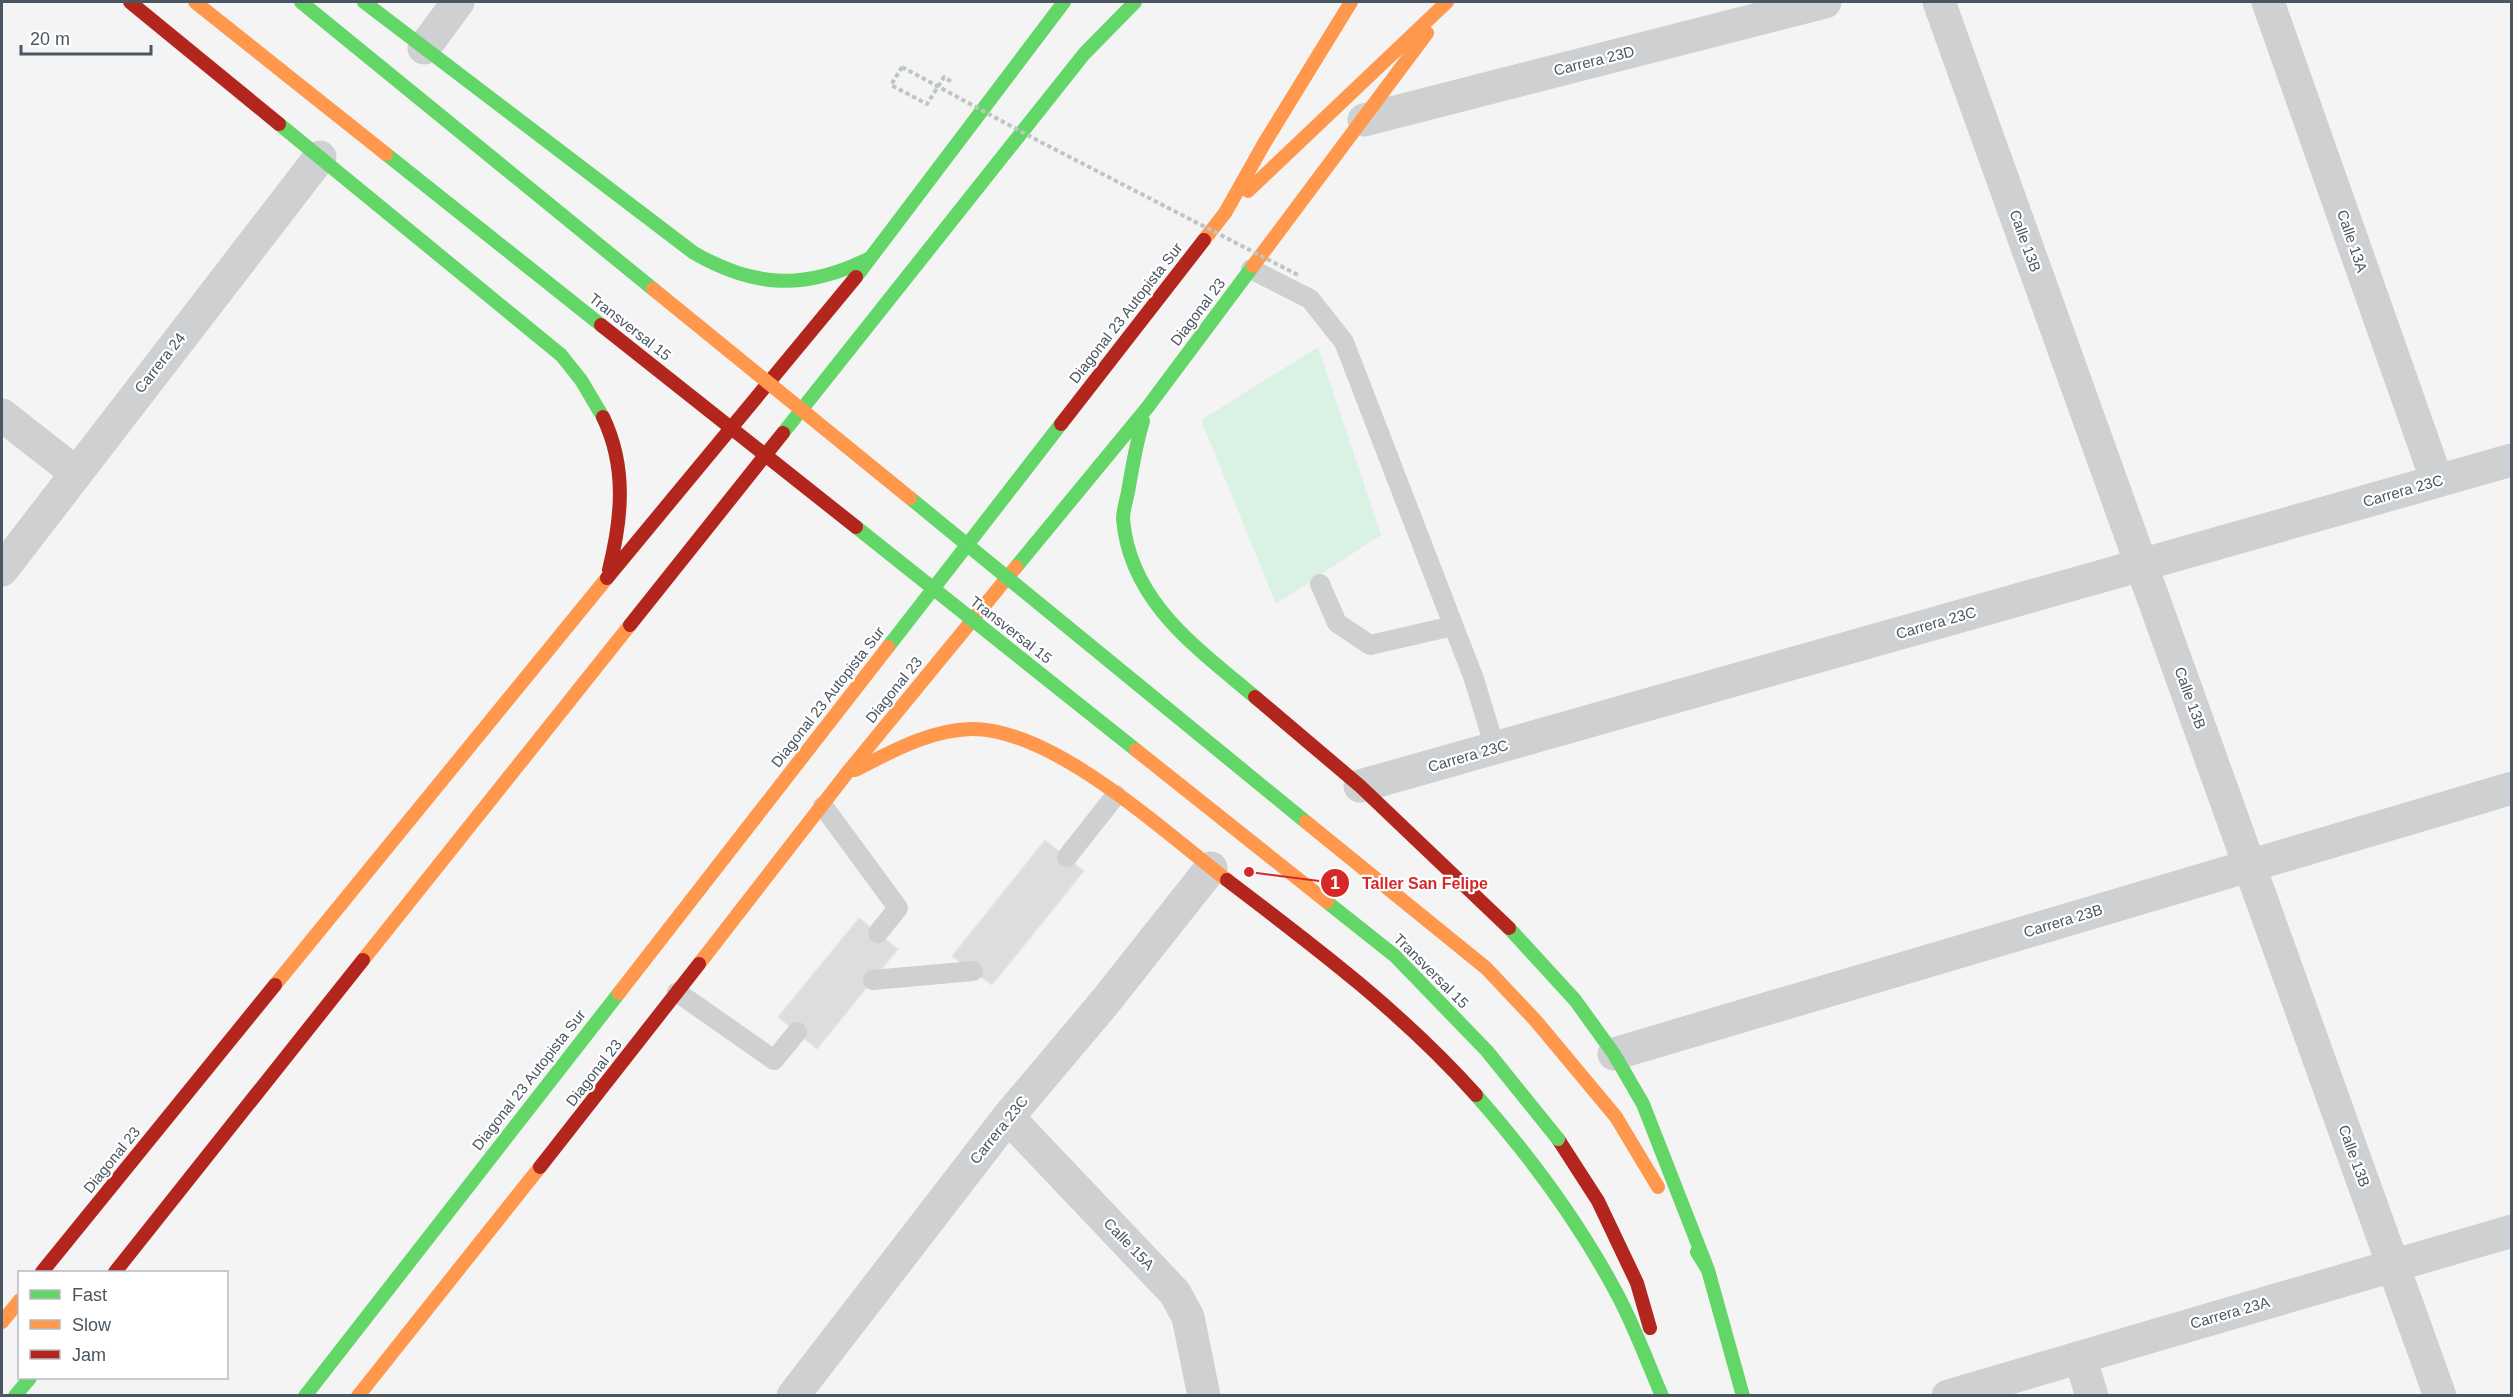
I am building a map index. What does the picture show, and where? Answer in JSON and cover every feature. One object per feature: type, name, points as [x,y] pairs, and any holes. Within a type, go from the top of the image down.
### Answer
[{"type":"street","points":[[130,2],[561,355],[585,382],[604,415],[620,471],[622,516],[619,536],[606,579]]},
{"type":"street","name":"Transversal 15","points":[[195,2],[1395,956],[1486,1051],[1558,1139],[1598,1201],[1637,1283],[1653,1338],[1663,1395]]},
{"type":"street","points":[[301,2],[1486,968],[1536,1021],[1616,1117],[1708,1270]]},
{"type":"street","points":[[364,2],[694,253],[722,269],[766,281],[798,282],[841,273],[874,255]]},
{"type":"street","points":[[424,48],[458,2]]},
{"type":"street","name":"Diagonal 23","points":[[43,1271],[606,579],[874,255],[1064,2]]},
{"type":"street","points":[[116,1271],[1084,54],[1136,2]]},
{"type":"street","name":"Diagonal 23 Autopista Sur","points":[[305,1395],[1225,213],[1264,142],[1351,2]]},
{"type":"street","points":[[1225,213],[1449,2]]},
{"type":"street","name":"Diagonal 23","points":[[358,1395],[847,773],[1147,408],[1364,120],[1449,2]]},
{"type":"street","name":"Carrera 23D","points":[[1364,120],[1825,2]]},
{"type":"street","name":"Calle 13B","points":[[1939,2],[2440,1395]]},
{"type":"street","name":"Calle 13A","points":[[2268,2],[2437,481]]},
{"type":"street","name":"Carrera 24","points":[[2,570],[320,157]]},
{"type":"street","points":[[1147,408],[1137,440],[1123,518],[1141,583],[1159,610],[1188,641],[1360,786],[1500,919],[1546,966],[1575,1000],[1614,1054],[1642,1104],[1708,1270],[1743,1395]]},
{"type":"street","points":[[2,415],[76,473]]},
{"type":"street","name":"Carrera 23C","points":[[1360,786],[2511,460]]},
{"type":"street","points":[[847,773],[915,741],[962,729],[986,729],[1032,741],[1116,795],[1378,999],[1413,1030],[1468,1086],[1549,1185],[1574,1222],[1610,1281],[1663,1395]]},
{"type":"street","name":"Carrera 23B","points":[[1614,1054],[2511,788]]},
{"type":"street","name":"Carrera 23C","points":[[793,1395],[1008,1117],[1105,1002],[1211,868]]},
{"type":"street","name":"Calle 15A","points":[[1008,1117],[1175,1293],[1188,1317],[1204,1395]]},
{"type":"street","name":"Carrera 23A","points":[[1948,1395],[2511,1231]]},
{"type":"street","points":[[2,1322],[18,1302]]},
{"type":"street","points":[[2080,1357],[2092,1395]]},
{"type":"street","points":[[15,1395],[28,1379]]},
{"type":"lane","points":[[1251,269],[1310,299],[1344,342],[1474,679],[1495,748]]},
{"type":"lane","points":[[1320,584],[1337,623],[1370,645],[1453,626]]},
{"type":"lane","points":[[1067,857],[1116,795]]},
{"type":"lane","points":[[823,806],[898,908],[878,933]]},
{"type":"lane","points":[[873,980],[973,971]]},
{"type":"lane","points":[[677,992],[774,1060],[797,1032]]},
{"type":"path","points":[[952,82],[944,77],[927,104],[891,85],[902,68],[1024,134],[1298,275]]},
{"type":"green space","points":[[1318,347],[1381,535],[1276,604],[1201,420]]},
{"type":"building","points":[[1045,840],[1084,871],[992,985],[952,956]]},
{"type":"building","points":[[859,918],[898,949],[817,1049],[778,1017]]},
{"type":"traffic: fast","points":[[301,2],[653,289]]},
{"type":"traffic: fast","points":[[364,2],[694,253],[716,265],[738,273],[780,281],[823,276],[868,259]]},
{"type":"traffic: fast","points":[[856,277],[1064,2]]},
{"type":"traffic: fast","points":[[783,433],[1084,54],[1135,2]]},
{"type":"traffic: fast","points":[[279,124],[561,355],[581,380],[603,417]]},
{"type":"traffic: fast","points":[[386,154],[601,325]]},
{"type":"traffic: fast","points":[[1016,567],[1147,408],[1253,266]]},
{"type":"traffic: fast","points":[[1143,421],[1134,456],[1123,519],[1128,548],[1138,575],[1170,621],[1255,697]]},
{"type":"traffic: fast","points":[[888,647],[1061,424]]},
{"type":"traffic: fast","points":[[910,498],[1306,822]]},
{"type":"traffic: fast","points":[[856,527],[1136,750]]},
{"type":"traffic: fast","points":[[1327,902],[1395,956],[1487,1051],[1558,1139]]},
{"type":"traffic: fast","points":[[1509,928],[1575,1000],[1614,1054],[1643,1104],[1708,1270]]},
{"type":"traffic: fast","points":[[305,1396],[619,993]]},
{"type":"traffic: fast","points":[[1476,1095],[1534,1165],[1586,1240],[1623,1305],[1662,1396]]},
{"type":"traffic: fast","points":[[1697,1252],[1708,1270],[1743,1396]]},
{"type":"traffic: fast","points":[[15,1396],[29,1379]]},
{"type":"traffic: slow","points":[[195,2],[386,154]]},
{"type":"traffic: slow","points":[[1204,240],[1225,213],[1265,142],[1351,2]]},
{"type":"traffic: slow","points":[[1248,191],[1447,2]]},
{"type":"traffic: slow","points":[[1253,266],[1427,33]]},
{"type":"traffic: slow","points":[[653,289],[910,498]]},
{"type":"traffic: slow","points":[[699,964],[847,773],[1016,567]]},
{"type":"traffic: slow","points":[[275,985],[607,578]]},
{"type":"traffic: slow","points":[[363,960],[630,625]]},
{"type":"traffic: slow","points":[[619,993],[888,647]]},
{"type":"traffic: slow","points":[[855,770],[911,743],[940,733],[971,729],[1003,733],[1037,745],[1071,763],[1139,810],[1227,880]]},
{"type":"traffic: slow","points":[[1136,750],[1327,902]]},
{"type":"traffic: slow","points":[[1306,822],[1486,968],[1536,1021],[1616,1117]]},
{"type":"traffic: slow","points":[[1616,1117],[1658,1187]]},
{"type":"traffic: slow","points":[[358,1396],[540,1167]]},
{"type":"traffic: slow","points":[[2,1322],[18,1302]]},
{"type":"traffic: jam","points":[[130,2],[279,124]]},
{"type":"traffic: jam","points":[[1061,424],[1204,240]]},
{"type":"traffic: jam","points":[[607,578],[856,277]]},
{"type":"traffic: jam","points":[[601,325],[856,527]]},
{"type":"traffic: jam","points":[[603,417],[616,455],[620,493],[617,531],[609,570]]},
{"type":"traffic: jam","points":[[630,625],[783,433]]},
{"type":"traffic: jam","points":[[1255,697],[1360,786],[1509,928]]},
{"type":"traffic: jam","points":[[1227,880],[1357,981],[1419,1036],[1476,1095]]},
{"type":"traffic: jam","points":[[116,1271],[363,960]]},
{"type":"traffic: jam","points":[[540,1167],[699,964]]},
{"type":"traffic: jam","points":[[43,1271],[275,985]]},
{"type":"traffic: jam","points":[[1558,1139],[1598,1201],[1637,1283],[1650,1328]]},
{"type":"place","name":"Taller San Felipe","points":[[1249,872]]}]
